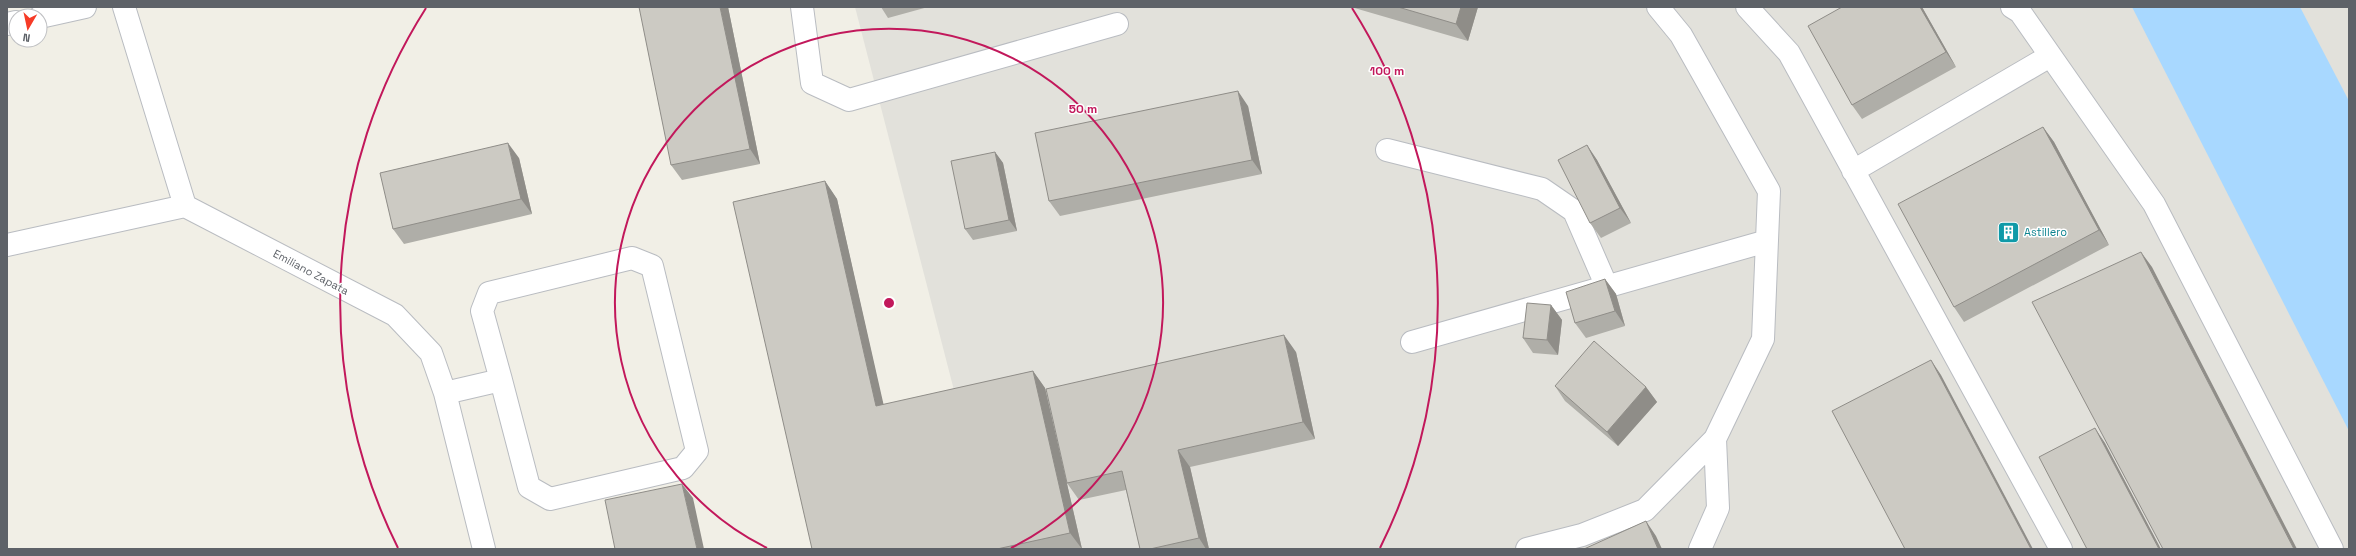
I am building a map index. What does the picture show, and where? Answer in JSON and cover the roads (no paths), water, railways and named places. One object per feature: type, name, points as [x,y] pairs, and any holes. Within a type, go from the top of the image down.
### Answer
[{"type":"lane","points":[[48,15],[85,7]]},
{"type":"lane","points":[[7,245],[185,206],[124,7]]},
{"type":"lane","points":[[802,7],[812,83],[849,100],[1117,24]]},
{"type":"lane","points":[[1527,549],[1582,535],[1645,510],[1715,439],[1763,339],[1769,191],[1680,35],[1658,7]]},
{"type":"lane","points":[[1747,7],[1789,53],[2061,549]]},
{"type":"lane","points":[[2012,7],[2020,12],[2154,204],[2332,549]]},
{"type":"lane","points":[[1853,171],[2050,56]]},
{"type":"lane","points":[[1387,150],[1542,189],[1574,212],[1607,287]]},
{"type":"lane","name":"Emiliano Zapata","points":[[185,206],[394,315],[431,353],[445,393],[484,549]]},
{"type":"lane","points":[[1412,342],[1767,241]]},
{"type":"lane","points":[[632,258],[652,266],[698,451],[683,468],[550,499],[529,487],[501,380],[482,311],[489,294],[632,258]]},
{"type":"lane","points":[[445,393],[501,380]]},
{"type":"lane","points":[[1700,549],[1718,508],[1715,439]]},
{"type":"water","points":[[2132,7],[2300,7],[2349,101],[2349,431]]},
{"type":"place","name":"Astillero","points":[[2009,232]]}]
